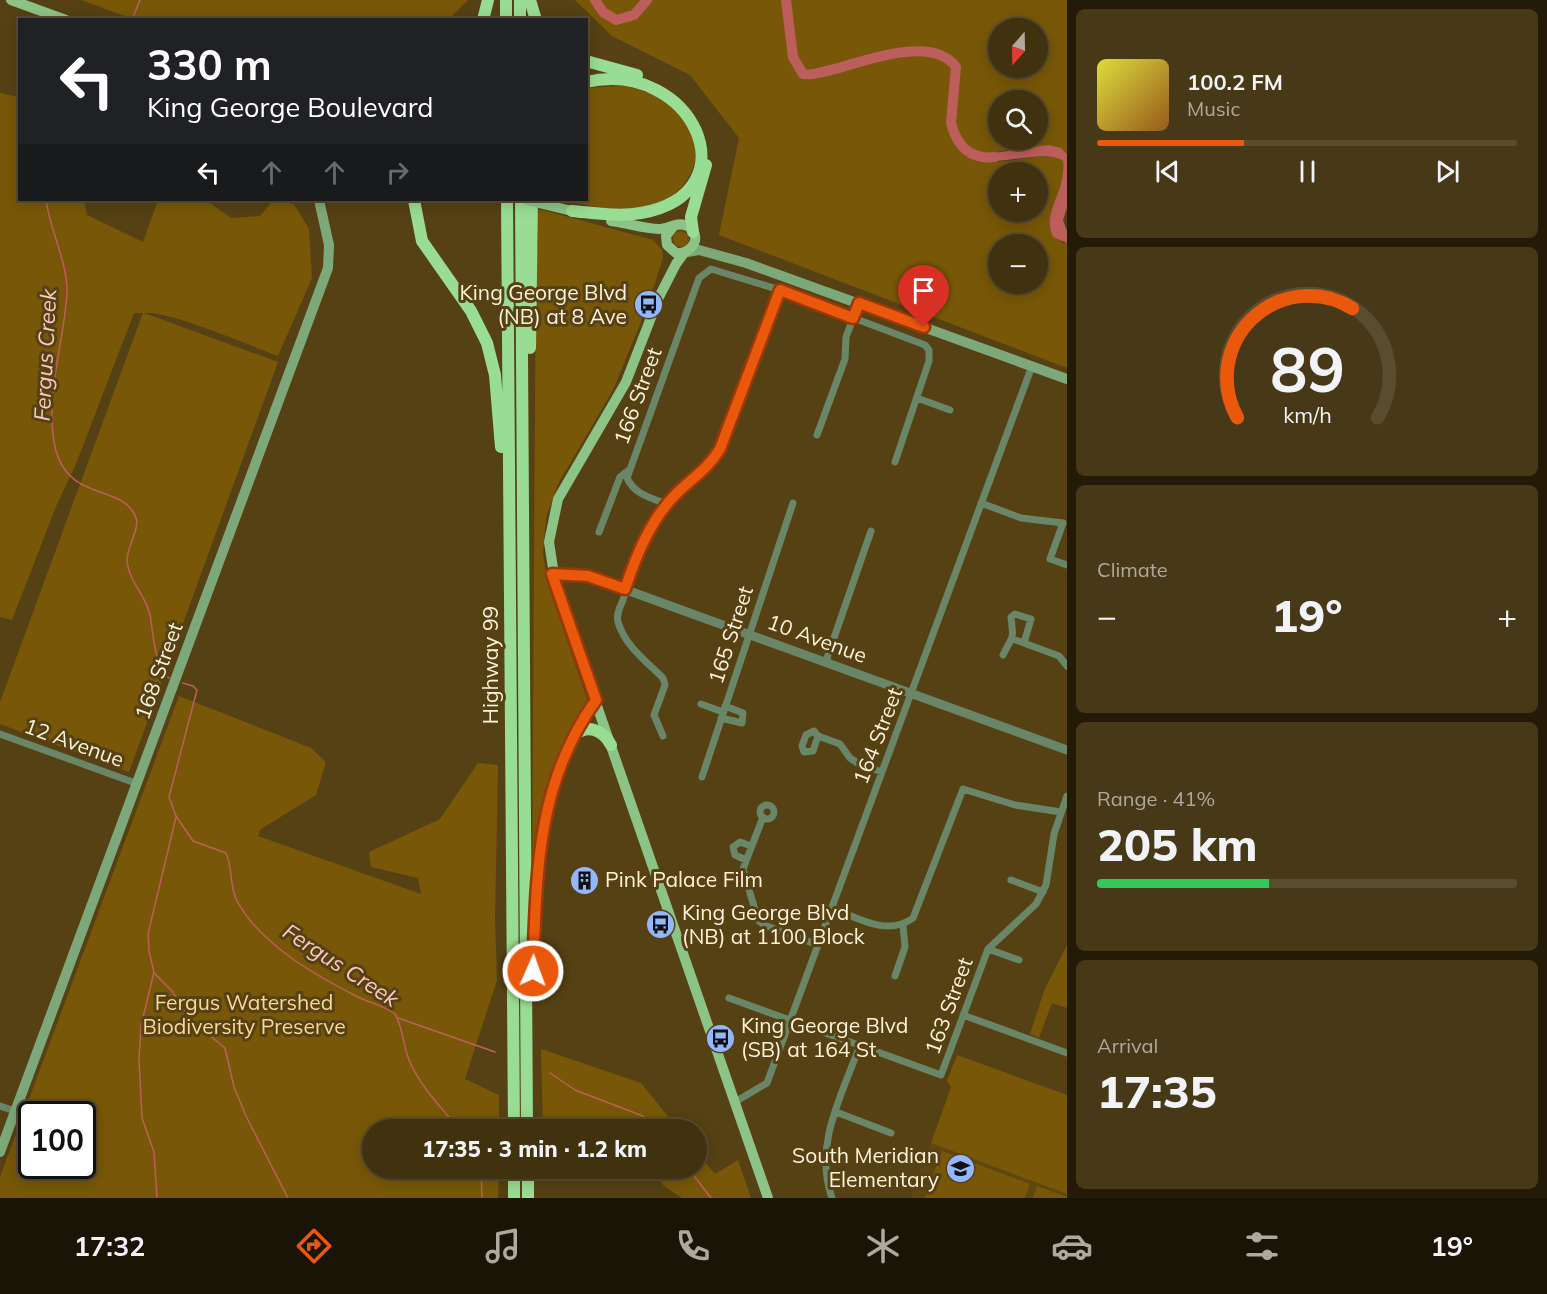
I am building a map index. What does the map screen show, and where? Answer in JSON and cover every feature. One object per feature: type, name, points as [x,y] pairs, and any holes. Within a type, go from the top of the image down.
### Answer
[{"type":"highway","points":[[484,18],[488,0]]},
{"type":"highway","points":[[506,0],[506,18]]},
{"type":"highway","points":[[520,0],[520,18]]},
{"type":"highway","points":[[530,0],[535,18]]},
{"type":"highway","points":[[588,62],[655,82],[683,99],[697,115],[705,133],[708,153],[703,181],[691,217],[694,233]]},
{"type":"highway","points":[[572,211],[630,214],[660,208],[685,192],[695,178],[701,162],[701,144],[696,127],[686,111],[671,98],[634,81],[615,78],[588,82]]},
{"type":"highway","points":[[414,201],[422,241],[477,322],[493,364],[500,431],[510,593]]},
{"type":"highway","name":"Highway 99","points":[[507,201],[514,1119]]},
{"type":"highway","name":"Highway 99","points":[[521,201],[528,1119]]},
{"type":"highway","points":[[524,547],[533,201]]},
{"type":"highway","points":[[527,1076],[538,852],[546,808],[565,750],[574,732],[596,700]]},
{"type":"highway","points":[[565,750],[575,734],[588,728],[602,733],[611,745]]},
{"type":"highway","points":[[514,1179],[514,1198]]},
{"type":"highway","points":[[528,1179],[528,1198]]},
{"type":"main road","points":[[11,0],[60,18]]},
{"type":"main road","name":"168 Street","points":[[0,1152],[328,268],[328,245],[319,201]]},
{"type":"main road","points":[[537,201],[611,221],[657,229],[682,225],[706,244],[747,263]]},
{"type":"main road","points":[[611,221],[686,253],[699,250],[747,263],[1067,379]]},
{"type":"main road","points":[[660,297],[668,232],[674,226]]},
{"type":"main road","points":[[694,233],[695,243],[675,264],[626,382],[558,499],[549,542],[552,574],[768,1198]]},
{"type":"street","name":"166 Street","points":[[599,532],[620,477],[629,470],[699,278],[707,271],[717,270],[780,290]]},
{"type":"street","points":[[663,736],[654,715],[665,685],[663,678],[626,642],[618,623],[618,612],[642,546],[667,504],[709,465],[720,449],[780,290],[925,345],[929,350],[929,361],[895,462]]},
{"type":"street","points":[[817,435],[845,359],[846,337],[859,303]]},
{"type":"street","name":"164 Street","points":[[735,1102],[767,1083],[1032,366]]},
{"type":"street","points":[[917,398],[950,410]]},
{"type":"street","points":[[629,470],[627,478],[630,486],[640,494],[667,504]]},
{"type":"street","name":"165 Street","points":[[702,777],[793,503]]},
{"type":"street","points":[[981,503],[1021,518],[1063,523],[1050,559],[1067,565]]},
{"type":"street","points":[[826,661],[871,531]]},
{"type":"street","name":"10 Avenue","points":[[552,574],[588,576],[1067,750]]},
{"type":"street","points":[[1003,655],[1013,639],[1014,630],[1011,617],[1018,613],[1031,619],[1024,643]]},
{"type":"street","points":[[1013,639],[1059,656],[1067,666]]},
{"type":"street","points":[[701,704],[723,712]]},
{"type":"street","name":"12 Avenue","points":[[0,734],[138,784]]},
{"type":"street","points":[[818,736],[834,740],[850,758],[882,772]]},
{"type":"street","points":[[832,908],[880,926],[903,925],[913,918],[919,908],[963,789],[1015,805],[1061,813]]},
{"type":"street","name":"163 Street","points":[[860,1045],[941,1075],[988,949],[1026,914],[1043,892],[1051,869],[1054,834],[1067,796]]},
{"type":"street","points":[[763,817],[743,869],[758,920],[764,925],[818,945]]},
{"type":"street","points":[[746,860],[733,853],[733,847],[740,842],[751,846]]},
{"type":"street","points":[[1011,880],[1043,892]]},
{"type":"street","points":[[895,976],[905,947],[903,925]]},
{"type":"street","points":[[988,949],[1019,960]]},
{"type":"street","points":[[729,998],[860,1045],[825,1145],[824,1159],[832,1198]]},
{"type":"street","points":[[963,1015],[1067,1053]]},
{"type":"street","points":[[0,1106],[15,1111]]},
{"type":"street","points":[[836,1112],[891,1133]]},
{"type":"shaded area","points":[[1048,145],[1061,148],[1067,154],[1067,208],[1063,220],[1067,231],[1067,243],[1053,237],[1050,228],[1052,210],[1063,172],[1063,161],[1046,156],[991,161],[981,159],[987,154],[1014,150],[1048,150]]},
{"type":"shaded area","name":"South Meridian Elementary","points":[[931,1143],[1067,1194],[1067,1198],[910,1198]]},
{"type":"green space","points":[[81,0],[468,0],[450,18],[130,18]]},
{"type":"green space","points":[[575,0],[1067,0],[1067,154],[1061,148],[1048,148],[1048,90],[988,90],[988,150],[1008,150],[988,155],[982,159],[1002,161],[1045,156],[1063,161],[1062,190],[1051,215],[1062,243],[1067,243],[1067,368],[719,235],[739,138],[690,75],[612,36]]},
{"type":"green space","points":[[621,86],[640,90],[659,97],[682,114],[694,134],[697,146],[692,170],[678,190],[657,204],[644,208],[619,210],[564,201],[588,201],[588,88]]},
{"type":"green space","points":[[0,93],[18,97],[18,201],[84,201],[87,215],[143,242],[158,201],[207,201],[231,218],[260,216],[272,201],[294,204],[309,229],[312,278],[278,356],[190,323],[171,317],[144,313],[278,362],[129,772],[0,724],[0,702],[143,313],[134,313],[76,464],[57,504],[12,620],[0,617]]},
{"type":"green space","points":[[539,209],[653,240],[662,250],[663,258],[654,286],[646,300],[641,322],[613,390],[558,484],[546,517],[543,554],[548,585],[588,702],[563,747],[547,793],[537,841],[532,892],[536,258]]},
{"type":"green space","points":[[678,231],[684,231],[689,239],[687,245],[678,247],[673,242],[673,236]]},
{"type":"green space","name":"Fergus Watershed Biodiversity Preserve","points":[[179,696],[311,748],[326,762],[316,795],[261,829],[258,836],[421,894],[418,878],[371,867],[369,852],[440,819],[478,763],[498,765],[495,919],[497,980],[465,1079],[499,1095],[499,1119],[362,1119],[362,1179],[499,1179],[498,1198],[0,1198],[0,1177],[18,1129],[18,1179],[96,1179],[96,1101],[28,1101]]},
{"type":"green space","points":[[1067,945],[1067,1008],[1052,1003],[1039,1038],[1030,1034],[1044,991]]},
{"type":"green space","points":[[541,1049],[641,1083],[670,1119],[543,1119]]},
{"type":"green space","points":[[957,1055],[1067,1095],[1067,1194],[931,1143],[951,1087],[947,1081]]},
{"type":"green space","name":"South Meridian Elementary","points":[[942,1151],[1030,1184],[1025,1198],[925,1198]]},
{"type":"green space","points":[[738,1160],[751,1198],[682,1198],[664,1186],[659,1179],[707,1179],[707,1165],[715,1174]]},
{"type":"green space","points":[[1037,1186],[1067,1197],[1067,1198],[1033,1198]]},
{"type":"waterway","name":"Fergus Creek","points":[[133,18],[140,0]]},
{"type":"waterway","points":[[595,0],[603,12],[616,20],[634,15],[647,0]]},
{"type":"waterway","points":[[786,0],[793,57],[803,74],[819,73],[881,56],[916,51],[946,58],[956,67],[951,123],[957,139],[972,154],[995,157]]},
{"type":"waterway","name":"Fergus Creek","points":[[46,201],[67,282],[65,312],[53,392],[53,432],[56,451],[63,467],[73,478],[84,486],[120,500],[130,507],[136,518],[136,528],[127,562],[131,577],[148,608],[155,650],[164,674],[169,678]]},
{"type":"waterway","name":"Fergus Creek","points":[[183,683],[197,690],[169,797],[176,816],[193,841],[226,853],[237,901],[247,917],[274,945],[324,979],[395,1014],[407,1055],[419,1080],[451,1119]]},
{"type":"waterway","points":[[157,1198],[154,1152],[142,1118],[139,1059],[141,1026],[154,972],[148,934],[176,817]]},
{"type":"waterway","points":[[154,973],[172,991],[189,1018],[225,1048],[234,1087],[246,1116],[288,1198]]},
{"type":"waterway","points":[[398,1018],[495,1052]]},
{"type":"waterway","points":[[550,1073],[575,1090],[646,1119]]},
{"type":"waterway","name":"Fergus Creek","points":[[481,1179],[482,1198]]},
{"type":"waterway","points":[[696,1179],[711,1198]]},
{"type":"place","name":"King George Blvd (NB) at 8 Ave","points":[[648,305]]},
{"type":"place","name":"Pink Palace Film","points":[[584,880]]},
{"type":"place","name":"King George Blvd (NB) at 1100 Block","points":[[661,925]]},
{"type":"place","name":"King George Blvd (SB) at 164 St","points":[[720,1038]]},
{"type":"place","name":"South Meridian Elementary","points":[[960,1168]]},
{"type":"route","points":[[533,971],[537,868],[546,808],[565,750],[579,723],[596,700],[552,574],[588,576],[625,589],[637,556],[658,516],[676,494],[709,465],[720,449],[780,290],[853,318],[859,303],[924,327]]}]
